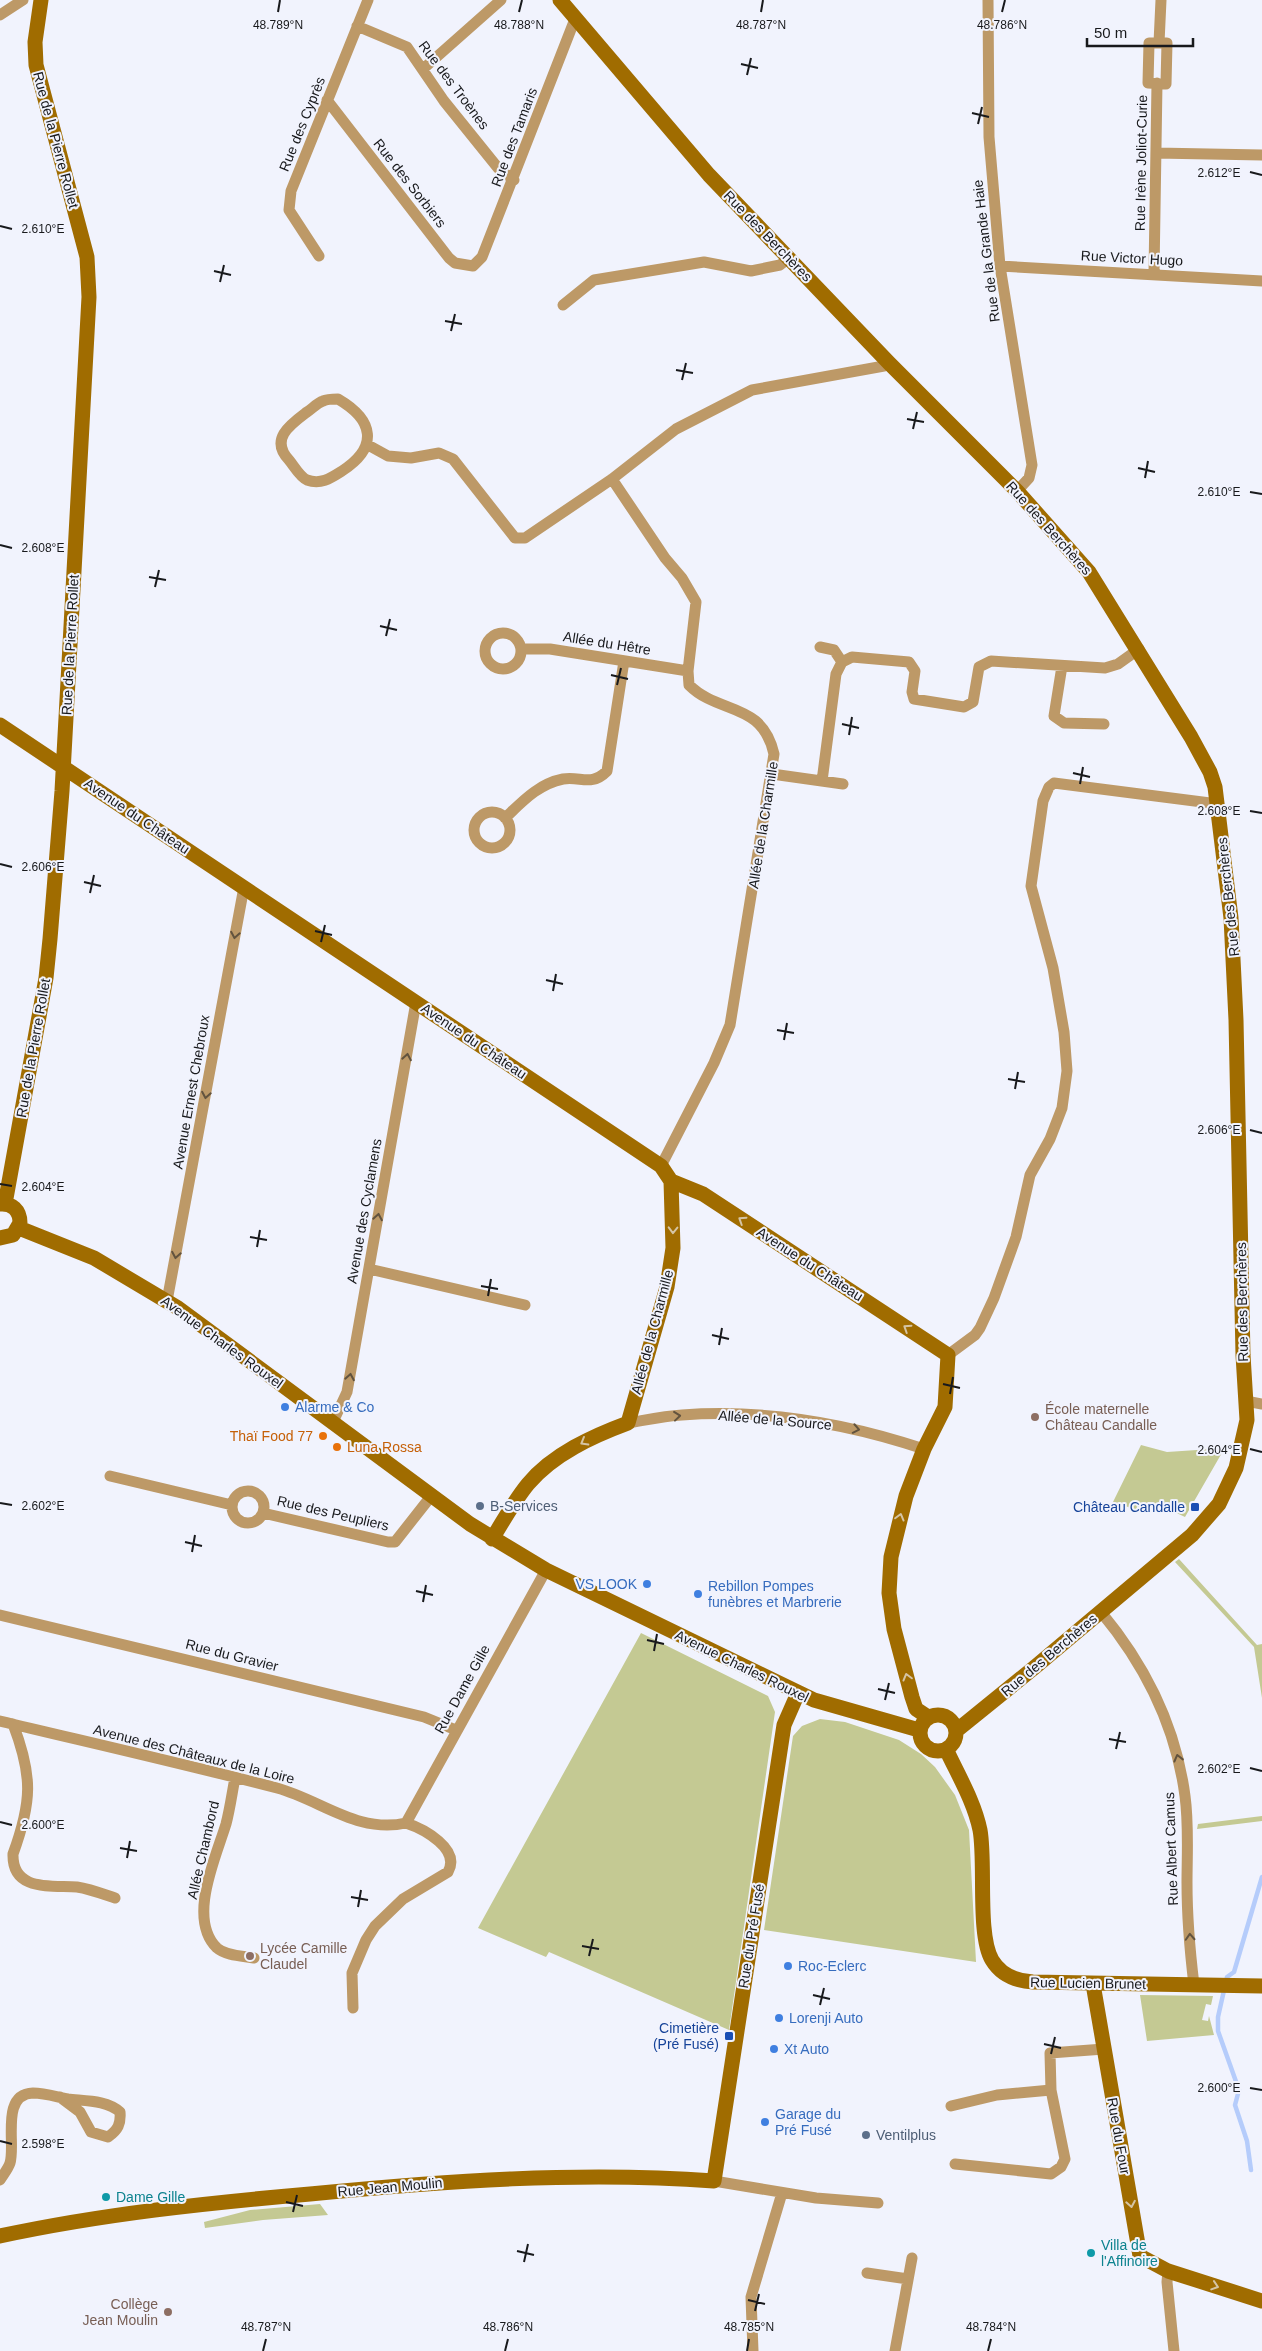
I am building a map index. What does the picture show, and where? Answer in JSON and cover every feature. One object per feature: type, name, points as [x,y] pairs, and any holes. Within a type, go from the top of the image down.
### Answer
[{"type":"street","points":[[0,15],[23,0]]},
{"type":"street","name":"Rue de la Pierre Rollet","points":[[3,1204],[46,978],[63,767],[89,283],[87,257],[36,65],[35,42],[41,0]]},
{"type":"street","name":"Rue des Cyprès","points":[[319,256],[288,210],[291,190],[368,0]]},
{"type":"street","points":[[423,70],[501,0]]},
{"type":"street","name":"Rue des Berchères","points":[[560,0],[709,175],[888,362],[1017,491],[1090,572],[1192,737],[1210,772],[1212,803],[1234,948],[1246,1430],[1238,1459],[1219,1504],[1192,1535],[956,1730]]},
{"type":"street","name":"Rue de la Grande Haie","points":[[988,0],[989,136],[1000,266],[1032,465],[1029,478],[1017,491]]},
{"type":"street","name":"Rue Irène Joliot-Curie","points":[[1159,43],[1160,0]]},
{"type":"street","name":"Rue des Tamaris","points":[[478,264],[514,180],[575,19]]},
{"type":"street","name":"Rue des Troènes","points":[[357,26],[407,47],[444,100],[498,168],[514,180]]},
{"type":"street","name":"Rue Irène Joliot-Curie","points":[[1149,43],[1167,43],[1166,84],[1157,84],[1148,83],[1149,43]]},
{"type":"street","name":"Rue Irène Joliot-Curie","points":[[1154,273],[1157,84]]},
{"type":"street","name":"Rue des Sorbiers","points":[[328,100],[449,258],[466,266],[478,264]]},
{"type":"street","points":[[1156,152],[1262,155]]},
{"type":"street","points":[[564,305],[594,280],[704,262],[752,271],[780,265],[789,258]]},
{"type":"street","name":"Rue Victor Hugo","points":[[1000,266],[1154,273],[1262,281]]},
{"type":"street","points":[[368,445],[388,456],[411,458],[439,453],[453,459],[515,538],[525,538],[612,479],[676,429],[752,390],[884,366],[888,362]]},
{"type":"street","points":[[338,399],[352,407],[365,424],[368,445],[357,461],[328,480],[318,482],[306,479],[285,456],[281,440],[286,429],[322,401],[338,399]]},
{"type":"street","name":"Allée de la Charmille","points":[[612,479],[665,558],[682,578],[696,602],[688,671],[689,685],[697,693],[749,716],[762,725],[770,738],[774,754],[730,1025],[714,1063],[661,1166]]},
{"type":"street","points":[[820,647],[834,650],[842,662]]},
{"type":"street","name":"Allée du Hêtre","points":[[521,649],[550,649],[688,671]]},
{"type":"street","points":[[822,781],[836,674],[842,662],[852,657],[909,662],[915,670],[912,692],[914,700],[964,706],[973,702],[979,667],[991,661],[1105,668],[1118,664],[1139,649]]},
{"type":"street","points":[[505,818],[532,792],[564,779],[588,781],[600,778],[607,771],[624,661]]},
{"type":"street","points":[[1062,666],[1054,716],[1064,723],[1104,724]]},
{"type":"street","name":"Avenue du Château","points":[[0,725],[661,1166],[671,1181],[703,1194],[948,1355]]},
{"type":"street","points":[[772,774],[844,784]]},
{"type":"street","points":[[928,1717],[920,1730],[922,1741],[929,1749],[940,1751],[946,1749],[954,1741],[956,1730],[954,1725],[945,1716],[928,1717],[916,1709],[894,1629],[889,1593],[891,1557],[898,1524],[924,1448],[945,1407],[948,1355],[975,1335],[994,1298],[1016,1237],[1030,1176],[1050,1139],[1062,1108],[1067,1072],[1064,1032],[1053,968],[1031,886],[1043,801],[1049,787],[1054,783],[1212,803]]},
{"type":"street","name":"Avenue Ernest Chebroux","points":[[167,1301],[244,887]]},
{"type":"street","name":"Avenue des Cyclamens","points":[[333,1422],[347,1392],[416,1002]]},
{"type":"street","name":"Allée de la Charmille","points":[[628,1422],[668,1286],[673,1248],[671,1181]]},
{"type":"street","points":[[0,1238],[13,1235],[19,1228],[18,1212],[3,1204]]},
{"type":"street","name":"Avenue Charles Rouxel","points":[[19,1228],[94,1258],[167,1301],[492,1538],[546,1570],[798,1693],[838,1708],[920,1730]]},
{"type":"street","points":[[369,1269],[525,1305]]},
{"type":"street","points":[[1246,1401],[1262,1404]]},
{"type":"street","name":"Allée de la Source","points":[[492,1538],[516,1499],[542,1469],[599,1434],[628,1422],[680,1415],[724,1414],[761,1416],[855,1428],[924,1448]]},
{"type":"street","points":[[110,1476],[232,1505]]},
{"type":"street","name":"Rue des Peupliers","points":[[252,1491],[261,1497],[264,1507],[263,1513],[252,1522],[242,1522],[234,1515],[232,1505],[242,1492],[252,1491]]},
{"type":"street","name":"Rue des Peupliers","points":[[263,1513],[388,1542],[395,1542],[432,1495]]},
{"type":"street","name":"Rue Dame Gille","points":[[406,1823],[546,1570]]},
{"type":"street","name":"Rue Albert Camus","points":[[1101,1612],[1135,1657],[1159,1701],[1181,1770],[1186,1797],[1188,1839],[1187,1885],[1194,1985]]},
{"type":"street","name":"Rue du Gravier","points":[[0,1615],[424,1717],[456,1730]]},
{"type":"street","name":"Rue du Pré Fusé","points":[[714,2181],[784,1725],[798,1693]]},
{"type":"street","name":"Avenue des Châteaux de la Loire","points":[[0,1721],[291,1793],[361,1822],[393,1826],[406,1823]]},
{"type":"street","points":[[13,1724],[25,1754],[28,1785],[28,1806],[14,1854],[13,1862],[17,1871],[28,1883],[41,1886],[79,1887],[115,1898]]},
{"type":"street","name":"Rue Lucien Brunet","points":[[946,1749],[967,1791],[980,1830],[986,1940],[991,1959],[1001,1971],[1018,1981],[1262,1986]]},
{"type":"street","name":"Allée Chambord","points":[[235,1778],[226,1823],[210,1872],[204,1916],[206,1930],[218,1949],[226,1953],[254,1958]]},
{"type":"street","points":[[353,2008],[352,1973],[358,1956],[375,1926],[402,1899],[448,1872],[450,1868],[450,1856],[438,1841],[417,1827],[406,1823]]},
{"type":"street","name":"Rue du Four","points":[[1093,1984],[1138,2250],[1144,2259],[1168,2271],[1262,2302]]},
{"type":"street","points":[[955,2164],[1052,2174],[1061,2167],[1065,2159],[1051,2090],[1050,2053],[1104,2049]]},
{"type":"street","points":[[951,2106],[997,2095],[1051,2090]]},
{"type":"street","points":[[0,2180],[10,2163],[12,2112],[16,2103],[32,2093],[60,2097],[113,2106],[120,2112],[120,2122],[116,2131],[108,2137],[91,2132],[80,2112],[60,2097]]},
{"type":"street","name":"Rue Jean Moulin","points":[[0,2236],[196,2206],[458,2182],[671,2178],[714,2181],[782,2194],[878,2204]]},
{"type":"street","points":[[752,2351],[751,2297],[782,2194]]},
{"type":"street","points":[[895,2351],[912,2258]]},
{"type":"street","points":[[1168,2271],[1174,2351]]},
{"type":"street","points":[[867,2273],[908,2279]]},
{"type":"green space","points":[[1141,1445],[1167,1452],[1212,1449],[1223,1451],[1185,1517],[1168,1509],[1134,1509],[1113,1502]]},
{"type":"green space","points":[[1179,1559],[1257,1645],[1262,1644],[1262,1698],[1254,1647],[1175,1562]]},
{"type":"green space","points":[[641,1633],[768,1696],[775,1712],[729,2030],[549,1952],[546,1957],[478,1928]]},
{"type":"green space","points":[[820,1719],[845,1722],[899,1740],[921,1754],[935,1767],[955,1795],[969,1830],[976,1962],[764,1930],[793,1736],[802,1726]]},
{"type":"green space","points":[[1262,1816],[1262,1821],[1197,1829],[1198,1824]]},
{"type":"green space","points":[[1140,1995],[1213,1996],[1211,2005],[1206,2004],[1202,2020],[1208,2021],[1209,2016],[1214,2035],[1147,2041]]},
{"type":"green space","points":[[320,2204],[328,2215],[263,2220],[205,2228],[204,2222],[250,2210]]},
{"type":"waterway","points":[[1251,2170],[1247,2141],[1235,2105],[1239,2090],[1218,2031],[1218,2017],[1227,1977],[1234,1972],[1262,1877]]},
{"type":"place","name":"Alarme & Co","points":[[285,1407]]},
{"type":"place","name":"École maternelle Château Candalle","points":[[1035,1417]]},
{"type":"place","name":"Thaï Food 77","points":[[323,1436]]},
{"type":"place","name":"Luna Rossa","points":[[337,1447]]},
{"type":"place","name":"B-Services","points":[[480,1506]]},
{"type":"place","name":"Château Candalle","points":[[1195,1507]]},
{"type":"place","name":"VS LOOK","points":[[647,1584]]},
{"type":"place","name":"Rebillon Pompes funèbres et Marbrerie","points":[[698,1594]]},
{"type":"place","name":"Lycée Camille Claudel","points":[[250,1956]]},
{"type":"place","name":"Roc-Eclerc","points":[[788,1966]]},
{"type":"place","name":"Lorenji Auto","points":[[779,2018]]},
{"type":"place","name":"Cimetière (Pré Fusé)","points":[[729,2036]]},
{"type":"place","name":"Xt Auto","points":[[774,2049]]},
{"type":"place","name":"Garage du Pré Fusé","points":[[765,2122]]},
{"type":"place","name":"Ventilplus","points":[[866,2135]]},
{"type":"place","name":"Dame Gille","points":[[106,2197]]},
{"type":"place","name":"Villa de l'Affinoire","points":[[1091,2253]]},
{"type":"place","name":"Collège Jean Moulin","points":[[168,2312]]}]
